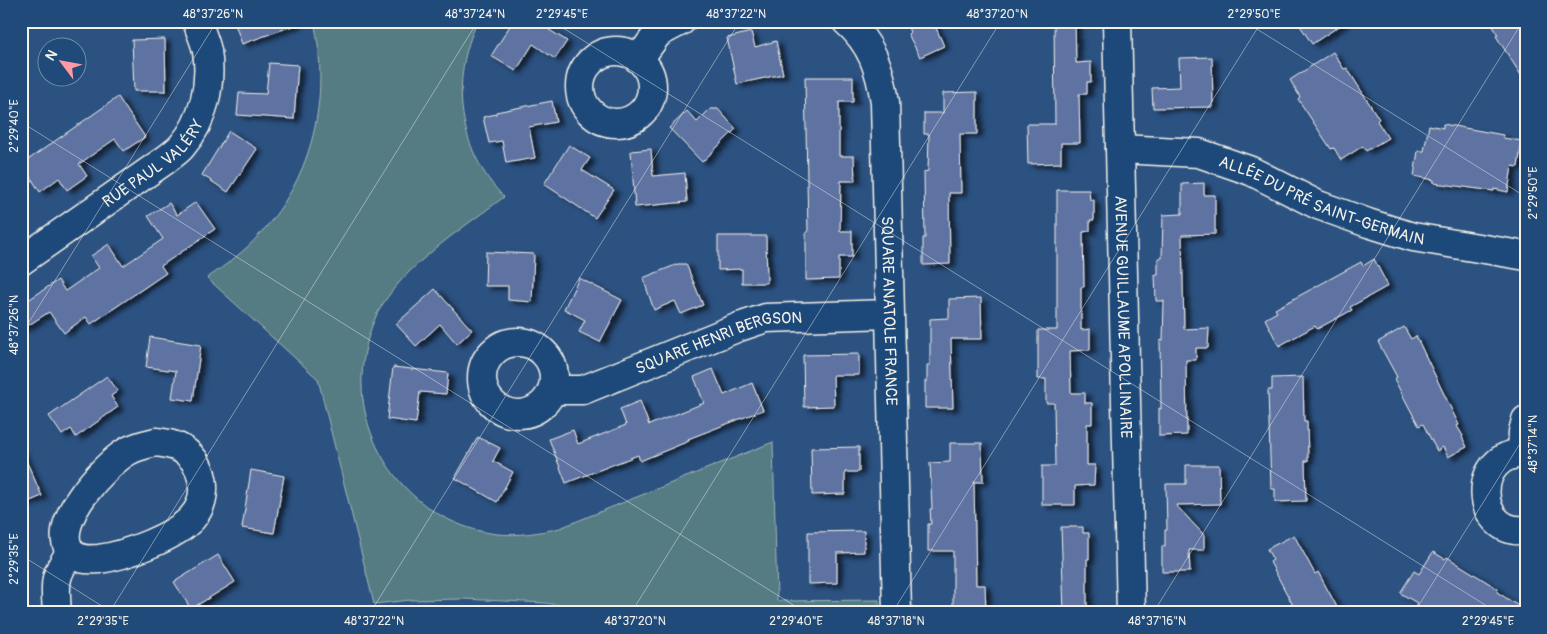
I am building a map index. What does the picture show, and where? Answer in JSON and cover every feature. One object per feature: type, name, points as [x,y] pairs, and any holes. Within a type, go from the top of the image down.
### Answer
[{"type":"street","name":"RUE PAUL VALÉRY","points":[[21,261],[164,161],[182,146],[196,123],[205,100],[209,74],[207,49],[197,21]]},
{"type":"street","points":[[639,59],[658,33],[681,21]]},
{"type":"street","name":"SQUARE ANATOLE FRANCE","points":[[846,21],[857,31],[871,51],[881,76],[885,102],[897,613]]},
{"type":"street","name":"AVENUE GUILLAUME APOLLINAIRE","points":[[1118,21],[1131,613]]},
{"type":"street","name":"ALLÉE DU PRÉ SAINT-GERMAIN","points":[[1120,149],[1199,153],[1252,171],[1318,205],[1368,223],[1413,237],[1526,256]]},
{"type":"street","name":"SQUARE HENRI BERGSON","points":[[553,390],[583,390],[738,327],[766,318],[889,314]]},
{"type":"street","points":[[1526,420],[1523,432],[1524,453],[1509,456],[1498,462],[1490,472],[1485,485],[1485,498],[1489,510],[1497,520],[1508,527],[1526,530]]},
{"type":"street","points":[[156,442],[171,444],[180,448],[192,458],[200,470],[203,495],[199,508],[191,519],[180,528],[133,550],[106,558],[83,559],[71,552],[65,539],[68,521],[85,493],[117,459],[128,451],[156,442]]},
{"type":"street","points":[[57,613],[56,579],[60,567],[71,552]]},
{"type":"green space","points":[[314,21],[478,21],[469,43],[463,66],[461,90],[463,114],[476,158],[488,179],[504,197],[452,235],[417,264],[388,297],[377,314],[371,329],[365,352],[362,376],[364,405],[371,432],[383,458],[399,481],[419,501],[443,516],[469,528],[497,534],[528,534],[560,528],[773,442],[777,601],[879,600],[879,613],[612,613],[545,603],[463,599],[411,600],[374,604],[318,379],[207,278],[235,258],[260,234],[278,211],[293,187],[305,161],[318,107],[320,78]]},
{"type":"building","points":[[234,21],[297,21],[298,24],[242,44]]},
{"type":"building","points":[[513,21],[535,21],[567,41],[555,59],[533,44],[516,71],[491,56]]},
{"type":"building","points":[[905,21],[933,21],[944,46],[920,57],[908,34],[910,32]]},
{"type":"building","points":[[1054,21],[1075,21],[1076,63],[1091,62],[1091,82],[1087,82],[1087,94],[1079,94],[1080,143],[1061,143],[1061,163],[1028,164],[1027,124],[1055,124]]},
{"type":"building","points":[[1297,21],[1347,21],[1312,44]]},
{"type":"building","points":[[1490,21],[1526,21],[1526,83],[1496,36],[1498,35]]},
{"type":"building","points":[[751,32],[755,47],[776,41],[783,74],[737,84],[727,38]]},
{"type":"building","points":[[165,39],[166,91],[134,91],[132,40]]},
{"type":"building","points":[[1333,52],[1344,69],[1347,68],[1379,119],[1377,121],[1388,138],[1366,151],[1363,146],[1341,160],[1334,148],[1331,149],[1298,99],[1300,97],[1290,80]]},
{"type":"building","points":[[1212,57],[1213,107],[1153,108],[1152,88],[1180,87],[1179,58]]},
{"type":"building","points":[[269,63],[298,65],[294,119],[237,115],[239,93],[266,94]]},
{"type":"building","points":[[805,77],[853,77],[853,102],[839,102],[839,156],[854,156],[855,181],[841,181],[840,231],[852,231],[852,257],[839,257],[839,279],[806,280],[806,232],[808,232]]},
{"type":"building","points":[[977,92],[977,134],[960,134],[961,193],[949,193],[950,264],[923,265],[923,238],[925,238],[924,172],[928,171],[929,134],[924,134],[924,113],[943,113],[943,93]]},
{"type":"building","points":[[118,97],[145,137],[124,151],[115,139],[79,164],[87,176],[67,190],[59,178],[40,192],[22,164]]},
{"type":"building","points":[[552,101],[556,122],[529,127],[535,158],[506,163],[502,141],[489,143],[483,117],[496,114],[496,112]]},
{"type":"building","points":[[710,109],[718,109],[736,129],[702,162],[669,128],[687,111],[697,122]]},
{"type":"building","points":[[1443,124],[1503,135],[1503,138],[1522,141],[1518,167],[1512,166],[1508,192],[1434,183],[1434,180],[1414,176],[1418,151],[1424,151],[1429,125],[1443,128]]},
{"type":"building","points":[[229,131],[257,149],[228,192],[202,175]]},
{"type":"building","points":[[569,145],[590,158],[582,170],[614,190],[595,218],[544,184]]},
{"type":"building","points":[[651,149],[653,176],[685,173],[687,202],[635,207],[631,151]]},
{"type":"building","points":[[1204,183],[1204,195],[1215,195],[1215,234],[1182,235],[1184,329],[1209,328],[1208,348],[1196,348],[1196,360],[1186,360],[1187,435],[1159,436],[1159,408],[1161,409],[1160,341],[1163,340],[1164,301],[1156,301],[1155,275],[1158,275],[1158,258],[1162,258],[1163,215],[1182,214],[1182,184]]},
{"type":"building","points":[[1057,190],[1089,190],[1090,200],[1094,200],[1094,220],[1090,220],[1090,231],[1083,232],[1084,287],[1081,287],[1081,330],[1090,329],[1090,350],[1070,351],[1071,393],[1085,393],[1085,403],[1092,403],[1092,424],[1087,424],[1087,465],[1095,465],[1094,485],[1075,486],[1075,505],[1042,505],[1042,466],[1055,466],[1054,403],[1046,403],[1046,379],[1038,379],[1038,330],[1057,330]]},
{"type":"building","points":[[196,202],[215,229],[161,266],[166,273],[91,324],[86,317],[64,333],[49,312],[21,330],[21,305],[58,280],[65,291],[99,268],[91,256],[109,244],[123,266],[163,239],[148,216],[169,203],[177,215]]},
{"type":"building","points":[[718,236],[766,236],[767,283],[742,283],[742,269],[718,270]]},
{"type":"building","points":[[486,252],[534,254],[532,302],[508,300],[508,286],[485,286]]},
{"type":"building","points":[[1374,259],[1388,286],[1350,307],[1352,310],[1317,329],[1315,326],[1279,346],[1265,319],[1277,312],[1275,309],[1361,262],[1363,266]]},
{"type":"building","points":[[678,264],[686,264],[703,305],[681,314],[675,301],[654,310],[643,278]]},
{"type":"building","points":[[579,278],[622,300],[600,342],[579,332],[585,320],[564,309]]},
{"type":"building","points":[[435,289],[472,330],[457,344],[440,324],[416,346],[396,324]]},
{"type":"building","points":[[981,298],[982,339],[951,339],[953,408],[925,408],[925,381],[927,381],[927,365],[930,365],[930,319],[949,318],[949,299]]},
{"type":"building","points":[[1404,327],[1411,339],[1416,336],[1459,425],[1457,426],[1467,447],[1448,457],[1443,447],[1437,451],[1423,424],[1419,426],[1394,379],[1397,377],[1378,342]]},
{"type":"building","points":[[150,337],[201,345],[193,401],[172,398],[176,371],[146,367]]},
{"type":"building","points":[[859,354],[859,375],[833,375],[834,406],[804,407],[803,355]]},
{"type":"building","points":[[393,367],[448,373],[446,394],[420,392],[416,423],[387,419]]},
{"type":"building","points":[[713,369],[724,395],[752,383],[763,410],[688,439],[689,441],[640,461],[638,455],[566,483],[549,439],[573,430],[578,444],[626,425],[620,409],[640,401],[649,425],[704,403],[694,377]]},
{"type":"building","points":[[107,376],[118,391],[111,396],[118,407],[76,437],[71,429],[62,435],[49,416]]},
{"type":"building","points":[[1303,377],[1304,421],[1307,421],[1308,461],[1305,461],[1306,501],[1275,502],[1275,489],[1271,489],[1268,390],[1272,390],[1272,378]]},
{"type":"building","points":[[478,437],[500,448],[493,461],[513,472],[497,502],[455,478]]},
{"type":"building","points":[[950,443],[982,443],[983,482],[974,482],[976,585],[985,585],[986,613],[953,613],[953,551],[928,551],[928,524],[931,524],[930,509],[932,509],[930,463],[950,462]]},
{"type":"building","points":[[859,447],[859,472],[845,472],[845,494],[812,495],[811,448]]},
{"type":"building","points":[[21,449],[42,496],[21,505]]},
{"type":"building","points":[[1186,465],[1219,465],[1220,504],[1176,505],[1204,535],[1204,550],[1189,550],[1190,572],[1162,572],[1162,546],[1165,546],[1165,530],[1167,530],[1166,484],[1186,484]]},
{"type":"building","points":[[251,470],[284,476],[274,533],[242,528]]},
{"type":"building","points":[[1061,527],[1083,527],[1083,533],[1089,533],[1087,613],[1064,613]]},
{"type":"building","points":[[864,531],[864,552],[837,553],[837,583],[808,584],[808,532]]},
{"type":"building","points":[[1294,535],[1315,574],[1318,572],[1337,607],[1326,613],[1297,613],[1270,562],[1273,560],[1267,549]]},
{"type":"building","points":[[1433,552],[1445,559],[1447,557],[1498,589],[1497,592],[1526,611],[1526,613],[1426,613],[1415,606],[1417,603],[1400,593],[1414,571],[1419,574]]},
{"type":"building","points":[[218,555],[235,582],[191,609],[174,582]]}]
